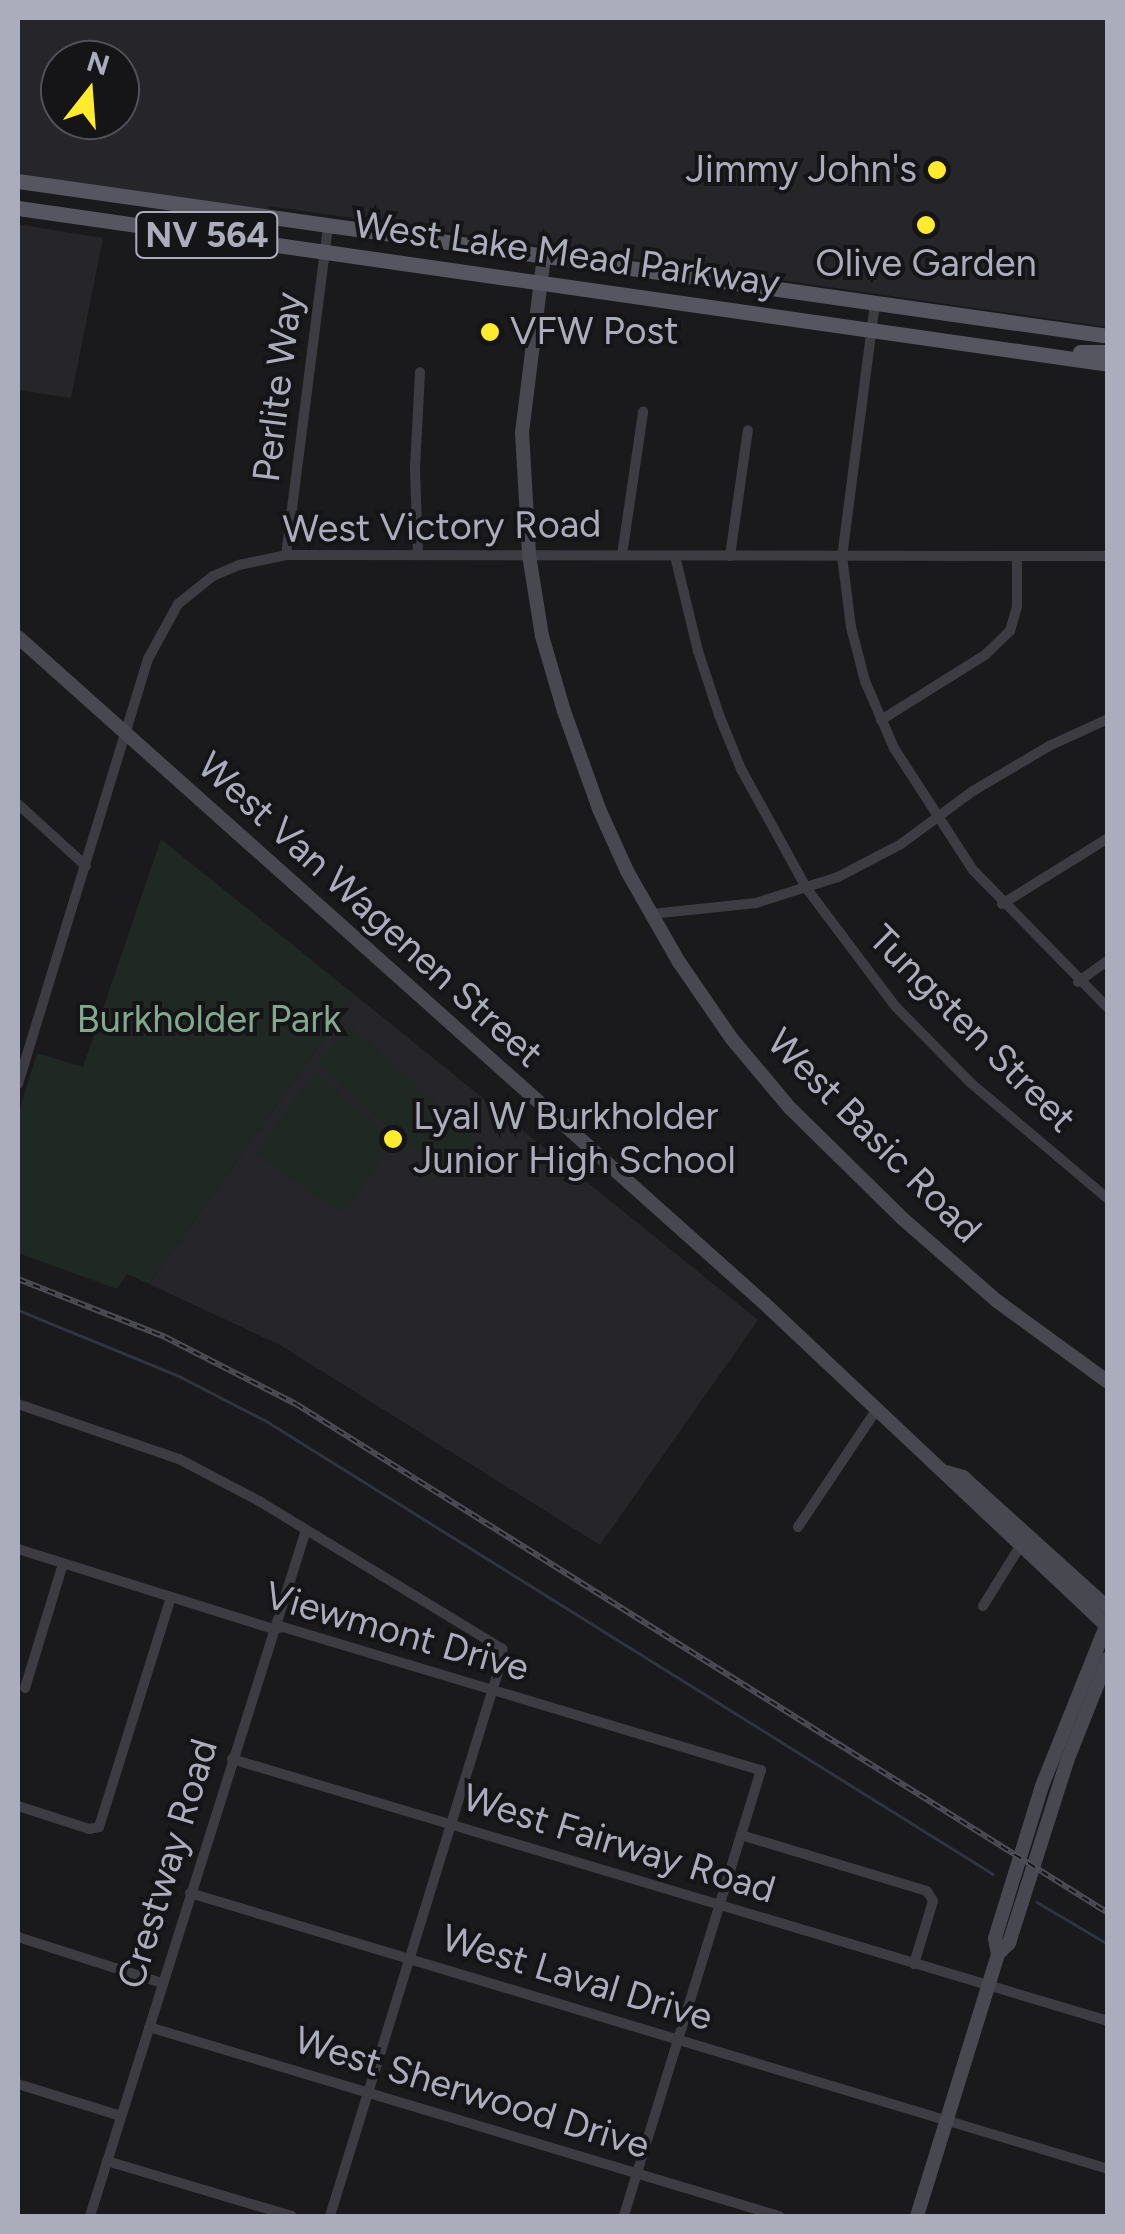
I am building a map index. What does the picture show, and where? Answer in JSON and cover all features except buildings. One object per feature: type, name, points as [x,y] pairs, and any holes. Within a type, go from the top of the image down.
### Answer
[{"type":"main road","name":"West Lake Mead Parkway","points":[[18,181],[1108,336]]},
{"type":"main road","name":"West Lake Mead Parkway","points":[[18,208],[1108,364]]},
{"type":"main road","points":[[1026,352],[1108,352]]},
{"type":"street","name":"Perlite Way","points":[[286,555],[328,225]]},
{"type":"street","name":"West Basic Road","points":[[544,256],[522,432],[529,555],[542,636],[599,809],[651,914],[732,1039],[790,1108],[903,1219],[997,1301],[1108,1382]]},
{"type":"street","points":[[875,303],[842,556],[851,627],[880,720],[936,818],[1002,904],[1108,1008]]},
{"type":"street","points":[[418,555],[414,468],[420,372]]},
{"type":"street","points":[[622,555],[643,412]]},
{"type":"street","points":[[730,556],[748,430]]},
{"type":"street","name":"West Victory Road","points":[[18,1084],[21,1060],[159,633],[178,604],[213,576],[239,564],[286,555],[1108,556]]},
{"type":"street","name":"Tungsten Street","points":[[674,556],[719,715],[741,769],[806,889],[896,1007],[972,1084],[1108,1199]]},
{"type":"street","points":[[880,720],[985,655],[1010,631],[1016,608],[1017,556]]},
{"type":"street","name":"West Van Wagenen Street","points":[[18,636],[877,1409],[946,1472],[953,1486],[1108,1608]]},
{"type":"street","points":[[651,914],[716,910],[806,889],[868,863],[1050,746],[1108,719]]},
{"type":"street","points":[[18,804],[86,866]]},
{"type":"street","points":[[1002,904],[1108,838]]},
{"type":"street","points":[[1078,982],[1108,960]]},
{"type":"street","points":[[18,1404],[169,1454],[306,1530],[502,1649],[330,2216]]},
{"type":"street","points":[[798,1527],[877,1409]]},
{"type":"street","name":"Crestway Road","points":[[90,2216],[306,1530]]},
{"type":"street","points":[[983,1606],[1024,1541]]},
{"type":"street","name":"West Van Wagenen Street","points":[[1024,1541],[1107,1625]]},
{"type":"street","name":"Viewmont Drive","points":[[18,1549],[273,1629],[283,1626],[761,1770],[741,1835]]},
{"type":"street","points":[[24,1688],[63,1564]]},
{"type":"street","points":[[18,1806],[89,1829],[99,1827],[171,1597]]},
{"type":"street","points":[[917,2216],[998,1954],[995,1938],[1042,1786],[1107,1625]]},
{"type":"street","points":[[998,1954],[1010,1943],[1067,1761],[1108,1658]]},
{"type":"street","name":"West Fairway Road","points":[[232,1759],[1108,2022]]},
{"type":"street","points":[[624,2216],[741,1835],[932,1895],[914,1964]]},
{"type":"street","name":"West Laval Drive","points":[[190,1893],[1108,2168]]},
{"type":"street","points":[[18,1937],[162,1983]]},
{"type":"street","name":"West Sherwood Drive","points":[[148,2027],[779,2216]]},
{"type":"street","points":[[18,2084],[121,2116]]},
{"type":"street","points":[[107,2161],[292,2216]]},
{"type":"shaded area","points":[[18,18],[1107,18],[1107,327],[269,206],[267,217],[18,173]]},
{"type":"shaded area","points":[[18,224],[103,238],[71,398],[18,390]]},
{"type":"shaded area","name":"Lyal W Burkholder Junior High School","points":[[355,995],[758,1320],[600,1545],[280,1345],[149,1284]]},
{"type":"green space","name":"Burkholder Park","points":[[161,839],[355,995],[149,1284],[127,1274],[117,1289],[18,1253],[18,1114],[37,1053],[83,1067]]},
{"type":"green space","points":[[351,1026],[484,1147],[455,1179],[399,1137],[317,1063]]},
{"type":"green space","points":[[316,1072],[393,1140],[347,1209],[336,1210],[256,1153]]},
{"type":"waterway","points":[[18,1310],[181,1377],[268,1422],[993,1874]]},
{"type":"waterway","points":[[1037,1902],[1108,1944]]},
{"type":"railway","points":[[18,1279],[165,1337],[296,1404],[1108,1913]]},
{"type":"place","name":"Jimmy John's","points":[[937,170]]},
{"type":"place","name":"Olive Garden","points":[[926,225]]},
{"type":"place","name":"VFW Post","points":[[490,332]]},
{"type":"place","name":"Lyal W Burkholder Junior High School","points":[[393,1139]]}]
